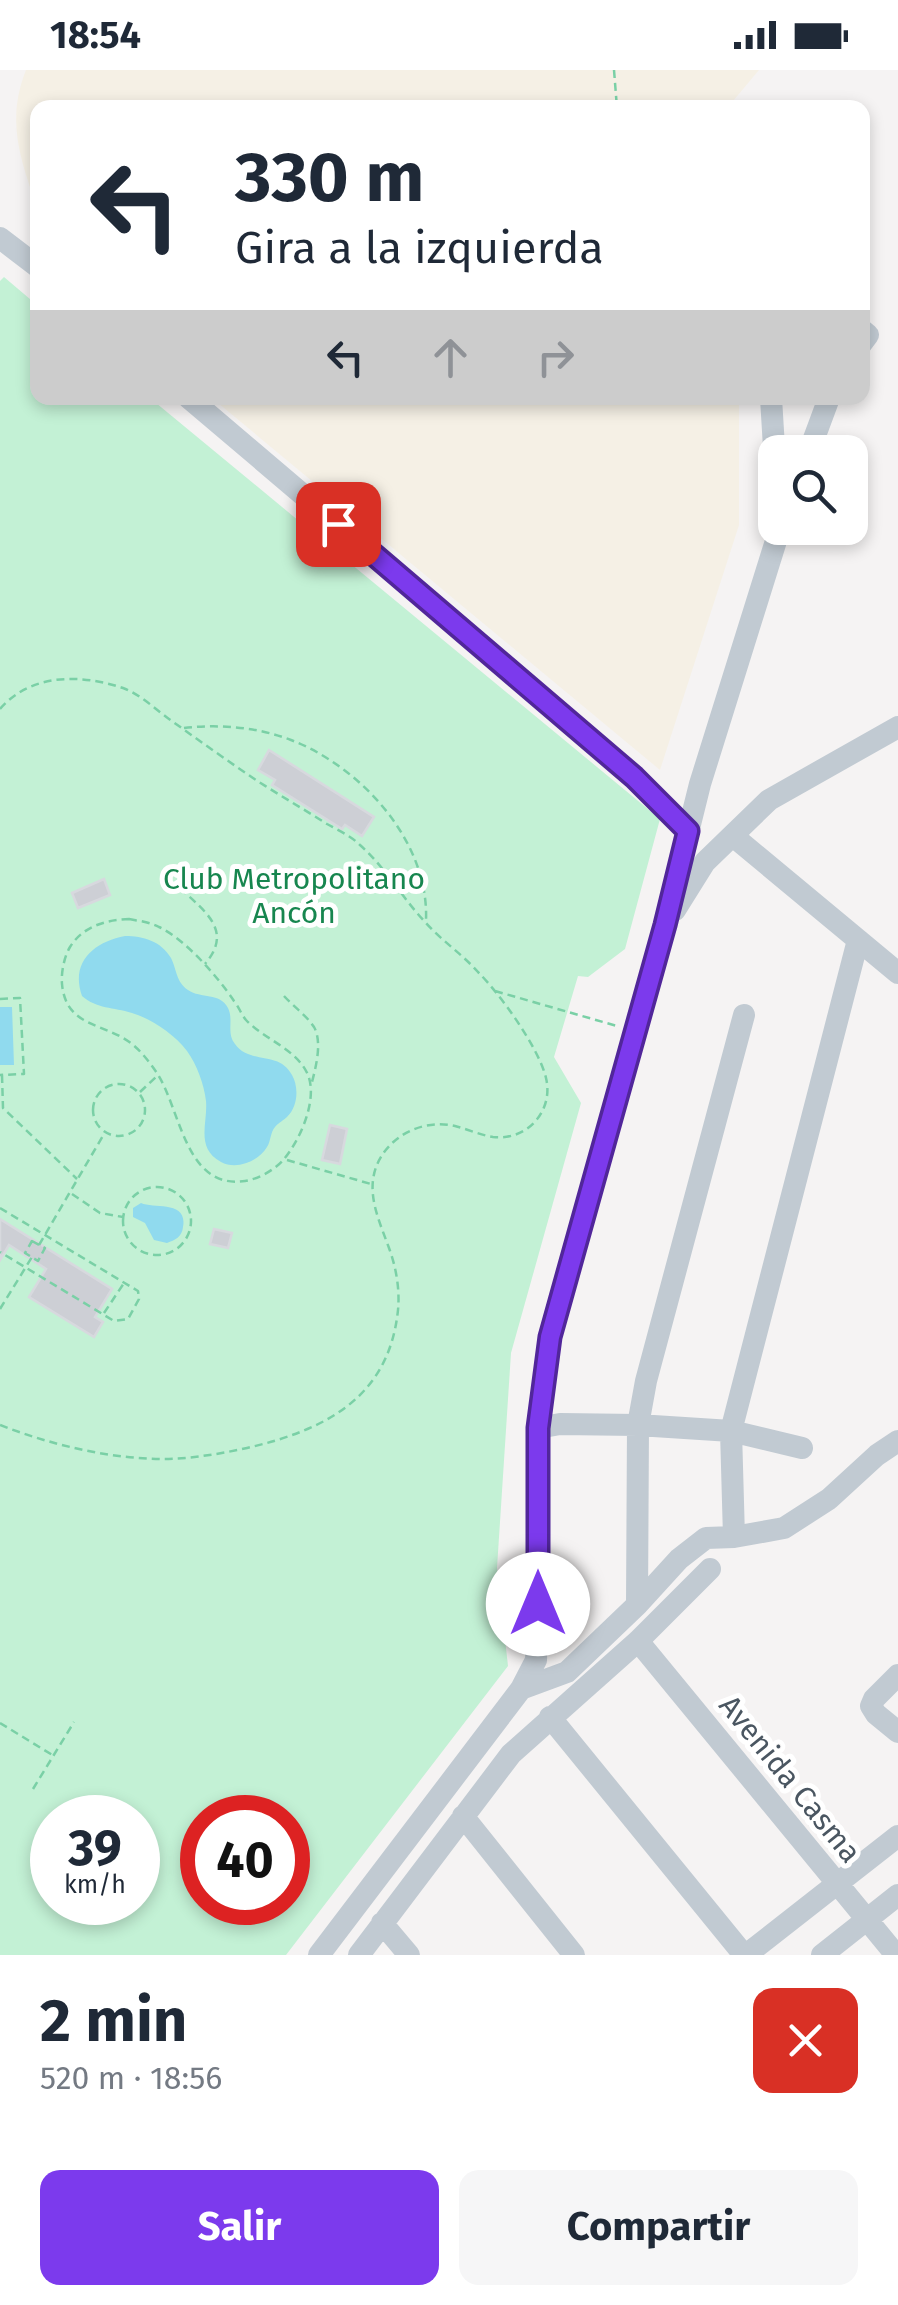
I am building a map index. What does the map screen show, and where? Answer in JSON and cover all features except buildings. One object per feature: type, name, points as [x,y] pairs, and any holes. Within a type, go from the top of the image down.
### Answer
[{"type":"street","points":[[0,238],[30,261]]},
{"type":"street","points":[[197,405],[634,777],[688,831]]},
{"type":"street","points":[[771,405],[773,435]]},
{"type":"street","points":[[815,435],[826,405]]},
{"type":"street","points":[[318,1955],[521,1688],[536,1660],[538,1428],[550,1337],[665,925],[705,766],[775,545]]},
{"type":"street","points":[[665,925],[706,862],[768,800],[898,727]]},
{"type":"street","points":[[732,836],[898,973]]},
{"type":"street","points":[[734,1537],[731,1431],[858,940]]},
{"type":"street","points":[[638,1605],[638,1425],[646,1381],[744,1015]]},
{"type":"street","points":[[538,1428],[560,1424],[638,1425],[731,1431],[802,1448]]},
{"type":"street","points":[[521,1688],[567,1672],[706,1538],[784,1528],[829,1498],[877,1454],[898,1441]]},
{"type":"street","points":[[359,1955],[511,1754],[638,1641],[710,1570]]},
{"type":"street","name":"Avenida Casma","points":[[638,1641],[896,1955]]},
{"type":"street","points":[[898,1675],[871,1706],[898,1732]]},
{"type":"street","points":[[550,1717],[745,1955],[898,1836]]},
{"type":"street","points":[[462,1816],[574,1955]]},
{"type":"street","points":[[822,1955],[898,1895]]},
{"type":"street","points":[[382,1923],[408,1955]]},
{"type":"path","points":[[614,70],[616,100]]},
{"type":"path","points":[[0,709],[26,687],[50,680],[77,678],[128,690],[252,777],[360,844],[426,923],[479,972],[510,1012],[546,1078],[547,1101],[540,1118],[507,1137],[449,1124],[425,1125],[401,1136],[386,1150],[375,1168],[371,1191],[398,1280],[396,1322],[384,1362],[356,1399],[333,1418],[282,1440],[226,1453],[162,1459],[93,1453],[0,1425]]},
{"type":"path","points":[[183,728],[247,728],[289,739],[314,750],[352,776],[384,808],[412,854],[427,900],[426,923]]},
{"type":"path","points":[[180,888],[216,926],[215,950],[204,965]]},
{"type":"path","points":[[112,920],[159,926],[204,965],[244,1018],[299,1060],[309,1077],[308,1114],[284,1159],[249,1180],[224,1180],[200,1167],[158,1075],[132,1044],[70,1010],[63,992],[62,976],[70,948],[94,926],[112,920]]},
{"type":"path","points":[[494,991],[636,1031]]},
{"type":"path","points":[[284,996],[313,1026],[316,1036],[310,1087]]},
{"type":"path","points":[[0,998],[20,998],[24,1074],[1,1075],[3,1108],[78,1180]]},
{"type":"path","points":[[139,1093],[158,1075]]},
{"type":"path","points":[[124,1084],[139,1093],[146,1109],[141,1125],[128,1135],[105,1132],[97,1124],[96,1099],[101,1092],[124,1084]]},
{"type":"path","points":[[0,1310],[32,1257],[25,1253],[32,1240],[39,1245],[105,1132]]},
{"type":"path","points":[[284,1159],[372,1184]]},
{"type":"path","points":[[160,1187],[179,1195],[190,1213],[191,1224],[182,1244],[173,1251],[150,1254],[131,1242],[124,1217],[131,1199],[140,1192],[160,1187]]},
{"type":"path","points":[[70,1193],[100,1213],[124,1217]]},
{"type":"path","points":[[0,1208],[124,1282],[139,1294],[138,1304],[128,1319],[114,1322],[0,1252]]},
{"type":"path","points":[[103,1315],[124,1282]]},
{"type":"path","points":[[33,1789],[74,1722]]},
{"type":"path","points":[[0,1723],[54,1756]]},
{"type":"green space","name":"Club Metropolitano Ancón","points":[[4,277],[30,299],[30,405],[158,405],[660,819],[625,949],[588,977],[578,976],[554,1057],[581,1103],[511,1353],[497,1568],[508,1666],[310,1924],[310,1795],[180,1795],[180,1925],[309,1925],[286,1955],[0,1955],[0,281]]},
{"type":"sand","points":[[26,70],[759,70],[734,100],[30,100],[30,185],[16,123]]},
{"type":"sand","points":[[220,405],[739,405],[739,525],[660,770]]},
{"type":"water","points":[[125,936],[145,938],[162,947],[184,987],[225,1003],[230,1013],[232,1040],[241,1050],[280,1063],[292,1075],[296,1091],[293,1108],[273,1129],[263,1152],[252,1160],[240,1165],[227,1164],[208,1150],[202,1081],[191,1056],[176,1039],[147,1019],[99,1006],[82,996],[79,973],[87,956],[104,943]]},
{"type":"water","points":[[0,1007],[12,1007],[14,1065],[0,1065]]},
{"type":"water","points":[[141,1203],[169,1207],[180,1213],[180,1236],[167,1243],[154,1240],[145,1223],[133,1217],[133,1208]]},
{"type":"route","points":[[338,524],[634,777],[688,831],[550,1337],[538,1428],[538,1604]]}]
